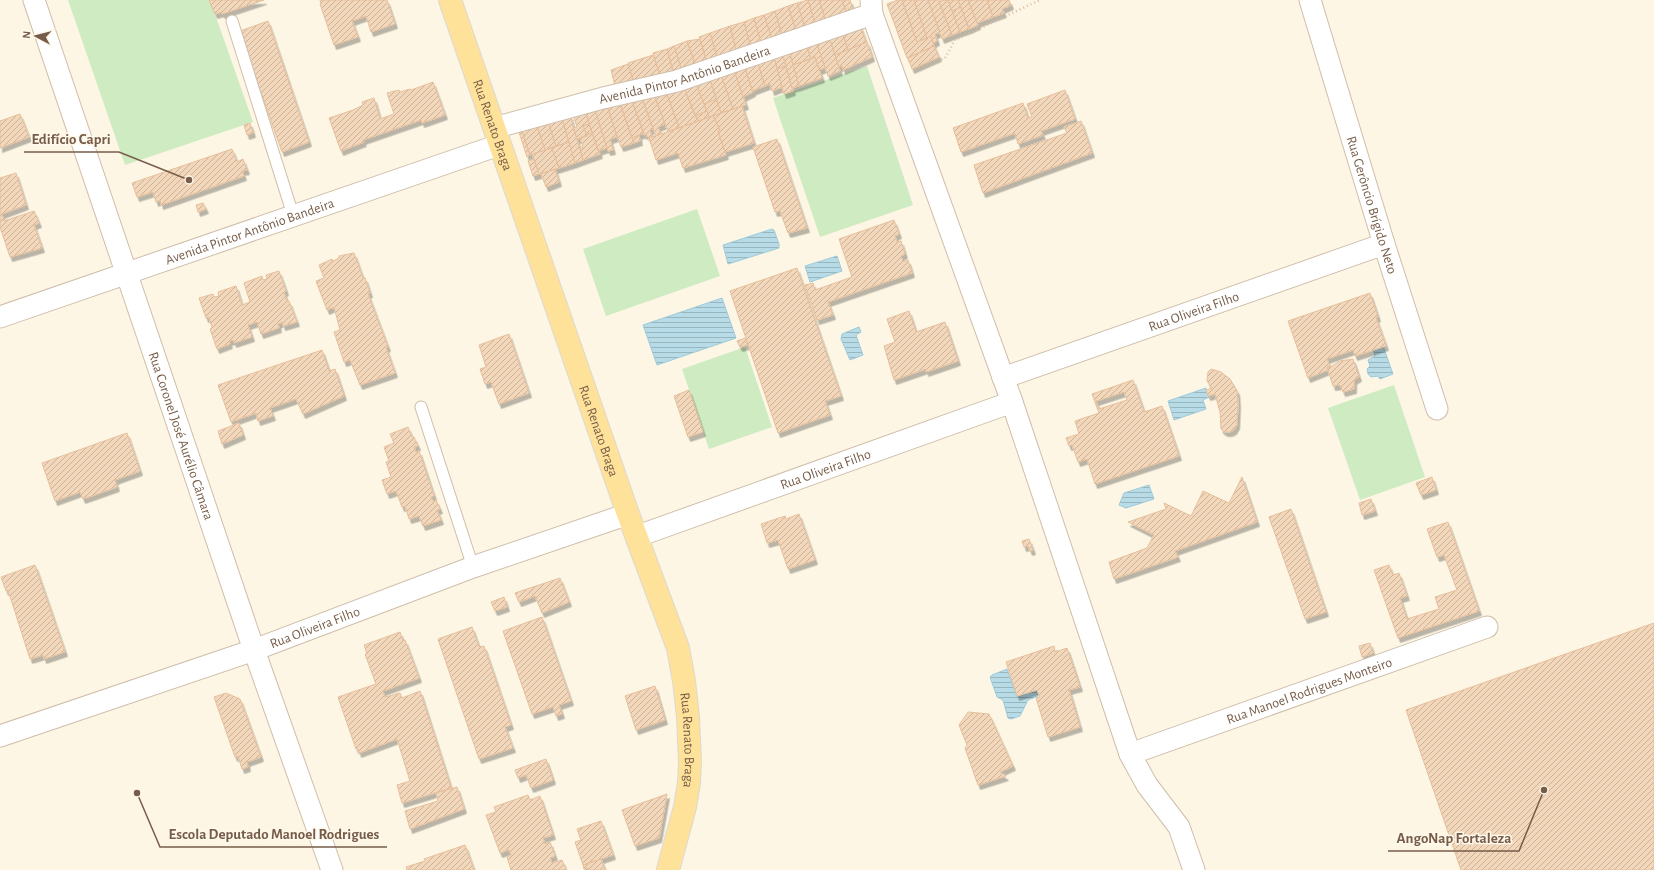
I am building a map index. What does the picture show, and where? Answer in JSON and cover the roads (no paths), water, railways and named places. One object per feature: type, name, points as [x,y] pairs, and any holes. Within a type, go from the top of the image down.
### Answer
[{"type":"main road","name":"Rua Renato Braga","points":[[450,0],[628,514],[638,536],[678,648],[684,680],[688,718],[689,784],[668,870]]},
{"type":"street","name":"Rua Coronel José Aurélio Câmara","points":[[34,0],[254,650],[332,870]]},
{"type":"street","name":"Rua Gerôncio Brígido Neto","points":[[1310,0],[1384,244],[1437,409]]},
{"type":"street","name":"Avenida Pintor Antônio Bandeira","points":[[0,317],[293,215],[603,98],[677,81],[871,7]]},
{"type":"street","points":[[871,7],[894,77],[1004,378],[1130,754],[1147,785],[1179,827],[1194,870]]},
{"type":"street","name":"Rua Oliveira Filho","points":[[1004,378],[1384,244]]},
{"type":"street","name":"Rua Oliveira Filho","points":[[638,536],[1012,402]]},
{"type":"street","name":"Rua Oliveira Filho","points":[[0,736],[254,650],[473,568],[628,514]]},
{"type":"street","name":"Rua Manoel Rodrigues Monteiro","points":[[1130,754],[1487,627]]},
{"type":"lane","points":[[232,21],[293,215]]},
{"type":"lane","points":[[421,407],[473,568]]},
{"type":"water","points":[[772,229],[774,230],[779,248],[728,264],[723,245]]},
{"type":"water","points":[[837,256],[842,271],[810,282],[805,266]]},
{"type":"water","points":[[722,298],[736,338],[657,365],[643,325]]},
{"type":"water","points":[[859,327],[861,332],[856,335],[863,355],[850,360],[841,339],[842,334]]},
{"type":"water","points":[[1383,346],[1393,374],[1380,379],[1378,376],[1371,377],[1368,374],[1367,369],[1370,366],[1368,360],[1375,356],[1373,349]]},
{"type":"water","points":[[1206,388],[1209,397],[1203,400],[1206,409],[1174,420],[1168,401]]},
{"type":"water","points":[[1149,485],[1154,499],[1126,508],[1119,505],[1124,493]]},
{"type":"water","points":[[1007,669],[1017,697],[1036,690],[1038,696],[1028,700],[1020,716],[1011,719],[1008,718],[1003,700],[997,697],[990,677]]},
{"type":"place","name":"Edifício Capri","points":[[189,180]]},
{"type":"place","name":"AngoNap Fortaleza","points":[[1544,790]]},
{"type":"place","name":"Escola Deputado Manoel Rodrigues","points":[[137,793]]}]
